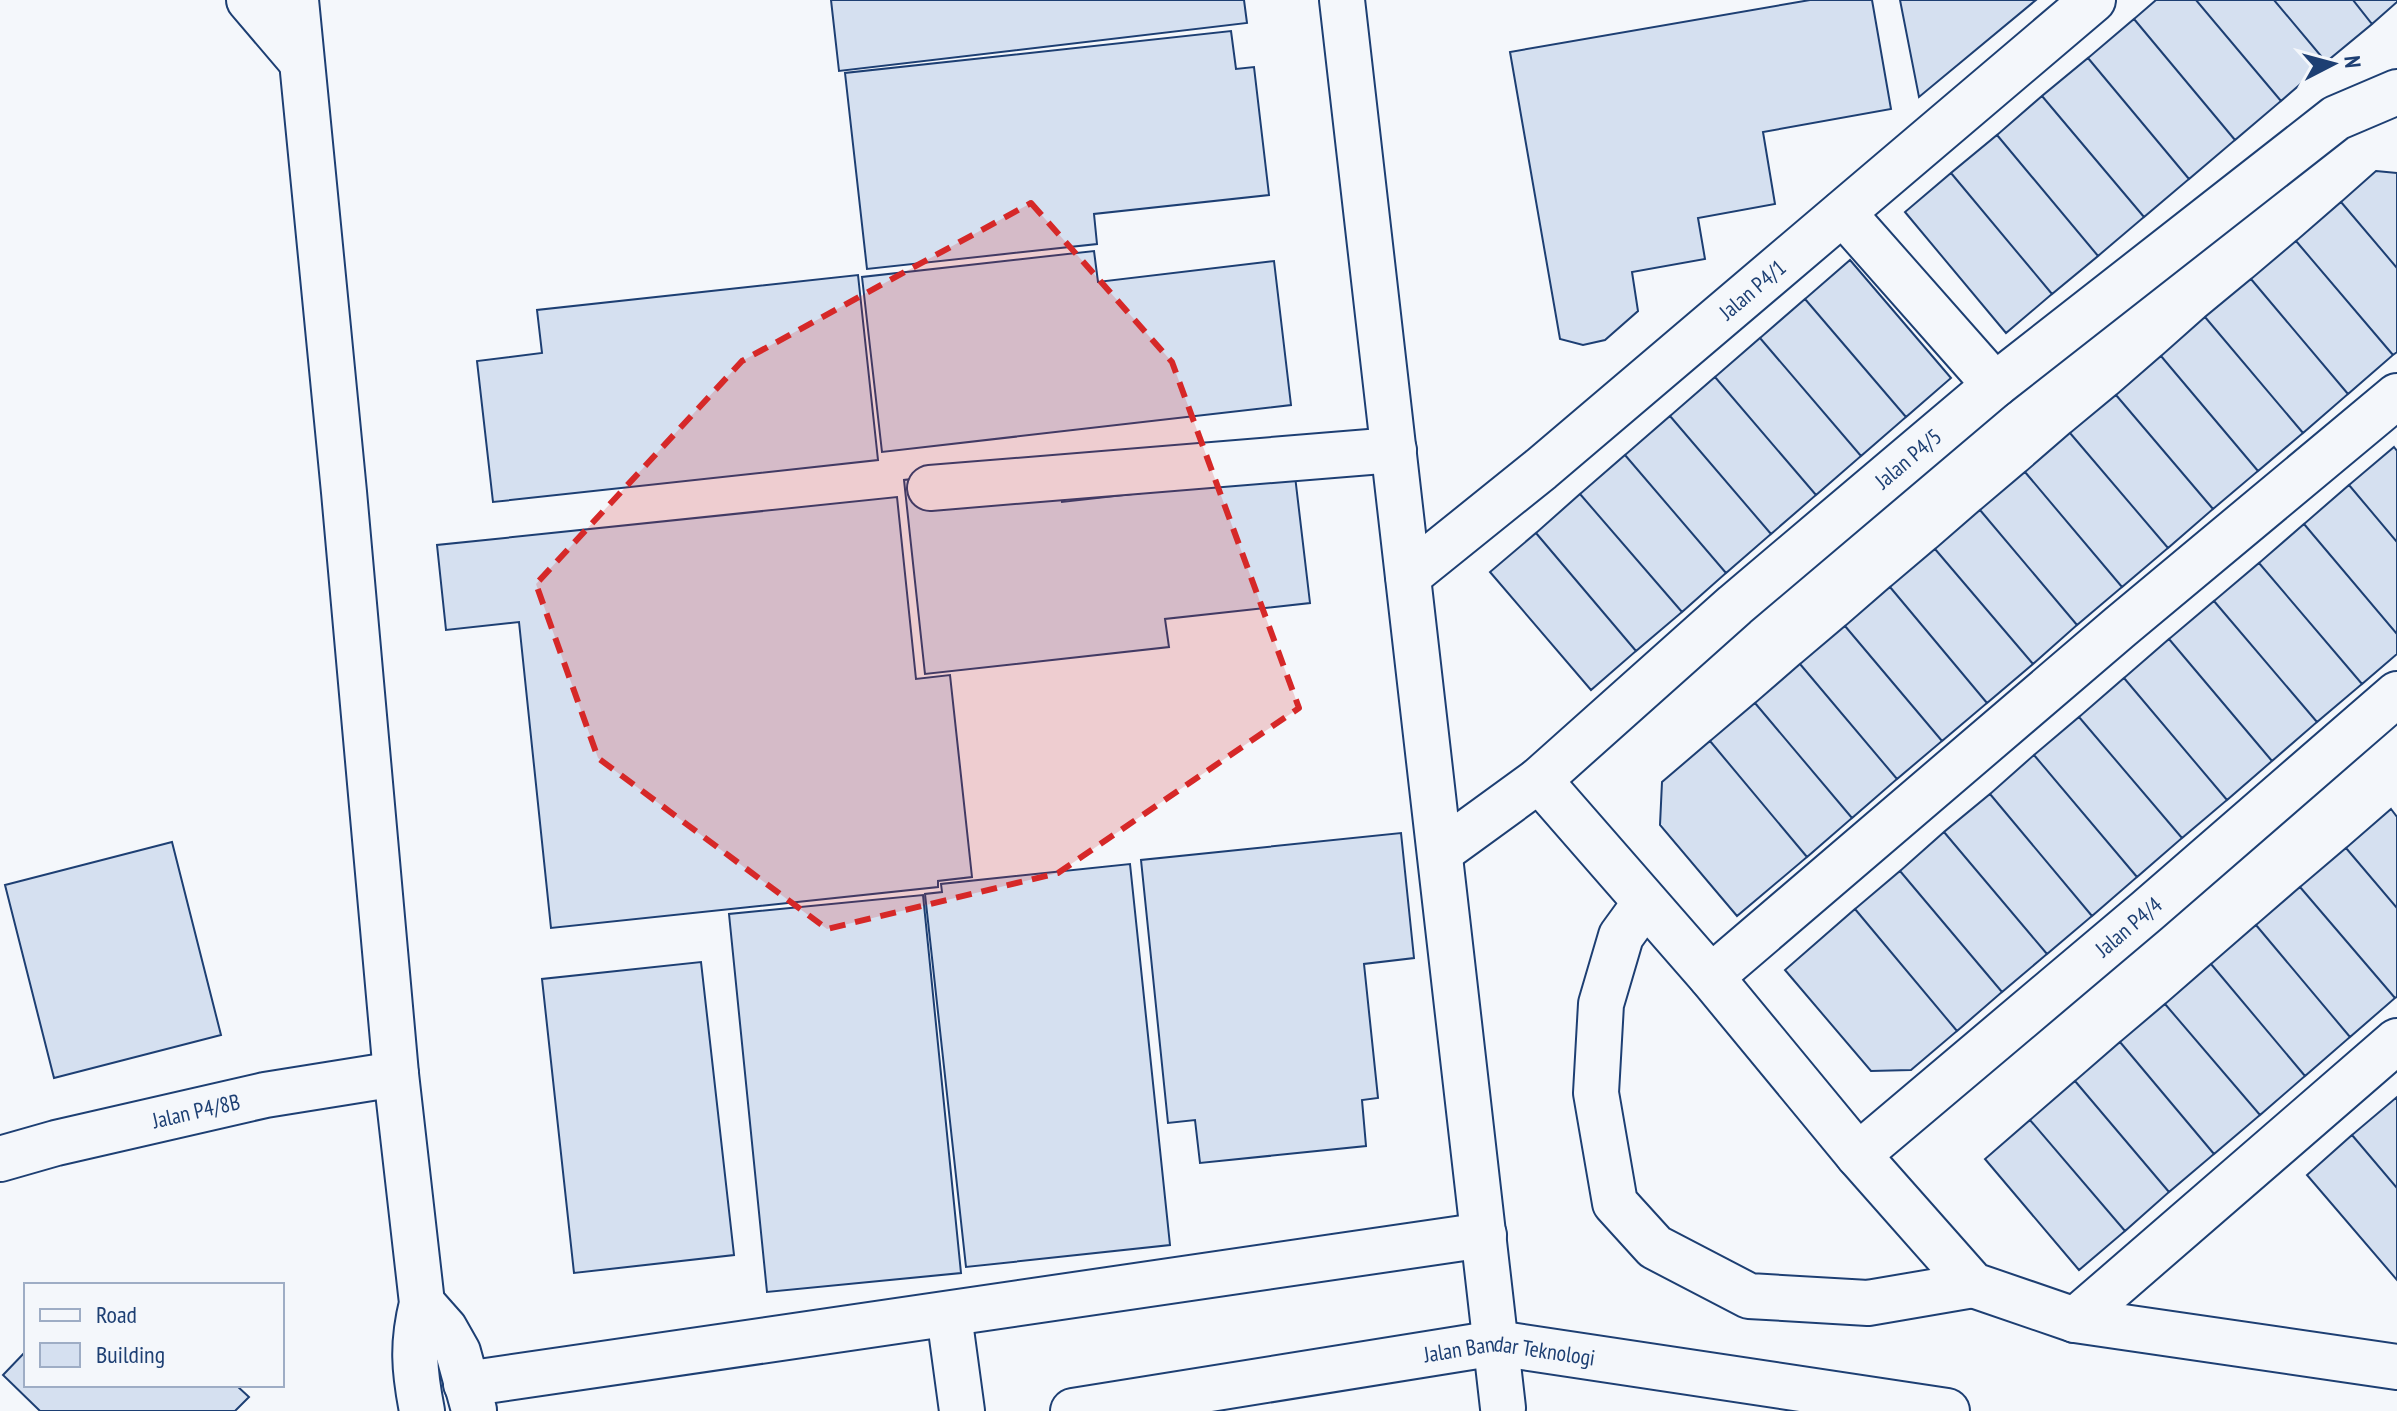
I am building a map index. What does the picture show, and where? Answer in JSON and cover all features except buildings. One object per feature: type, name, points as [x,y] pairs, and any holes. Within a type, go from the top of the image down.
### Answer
[{"type":"street","points":[[249,0],[301,61]]},
{"type":"street","points":[[296,0],[396,1074],[422,1303],[415,1332],[415,1377],[422,1411]]},
{"type":"street","points":[[1342,0],[1504,1410]]},
{"type":"street","name":"Jalan P4/1","points":[[1408,576],[1541,469],[2093,0]]},
{"type":"street","name":"Jalan P4/5","points":[[1440,852],[1539,780],[1735,605],[1995,385],[2336,118],[2397,92]]},
{"type":"street","points":[[1843,213],[1995,385]]},
{"type":"street","points":[[1711,977],[2132,617],[2397,396]]},
{"type":"street","points":[[930,488],[1394,450]]},
{"type":"street","name":"Jalan P4/4","points":[[1858,1155],[2147,911],[2397,694]]},
{"type":"street","points":[[1539,780],[1711,977],[1858,1155],[1973,1285]]},
{"type":"street","points":[[1645,903],[1621,936],[1601,1004],[1596,1093],[1615,1203],[1655,1247],[1749,1296],[1868,1303],[1973,1285],[2075,1320],[2395,1364]]},
{"type":"street","points":[[2075,1320],[2397,1041]]},
{"type":"street","name":"Jalan P4/8B","points":[[0,1159],[265,1095],[396,1074]]},
{"type":"street","points":[[422,1303],[445,1329],[458,1352],[470,1398],[949,1315],[1484,1235]]},
{"type":"street","points":[[949,1315],[962,1411]]},
{"type":"street","name":"Jalan Bandar Teknologi","points":[[1073,1411],[1496,1343],[1947,1411]]},
{"type":"highlighted area","points":[[1031,203],[1172,362],[1299,708],[1058,873],[827,929],[598,758],[536,584],[742,361]]}]
